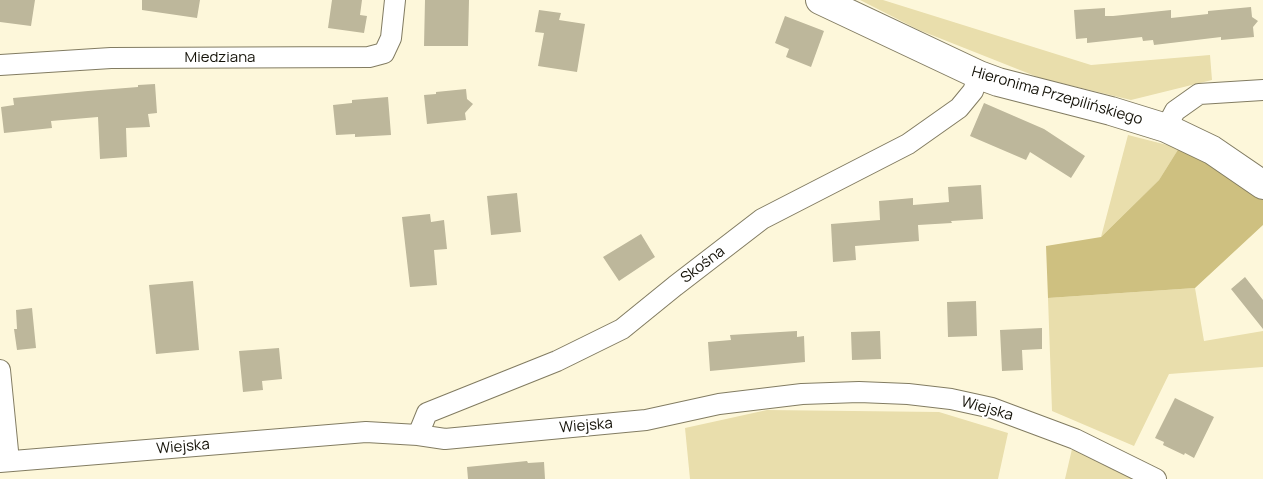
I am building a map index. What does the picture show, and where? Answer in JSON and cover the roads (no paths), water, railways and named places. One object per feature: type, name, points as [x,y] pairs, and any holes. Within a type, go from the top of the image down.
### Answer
[{"type":"street","name":"Miedziana","points":[[0,65],[111,58],[369,57],[384,53],[391,38],[395,0]]},
{"type":"street","name":"Hieronima Przepilińskiego","points":[[821,0],[979,75],[998,82],[1111,111],[1166,128],[1212,150],[1263,185]]},
{"type":"street","name":"Skośna","points":[[418,435],[427,413],[557,361],[622,329],[762,220],[908,144],[923,134],[959,108],[973,91],[979,75]]},
{"type":"street","points":[[1166,128],[1175,111],[1199,94],[1263,90]]},
{"type":"street","points":[[0,370],[5,461]]},
{"type":"street","name":"Wiejska","points":[[5,461],[366,432],[418,435],[445,439],[646,420],[719,404],[802,394],[859,392],[908,394],[951,399],[992,408],[1076,439],[1156,479]]}]
